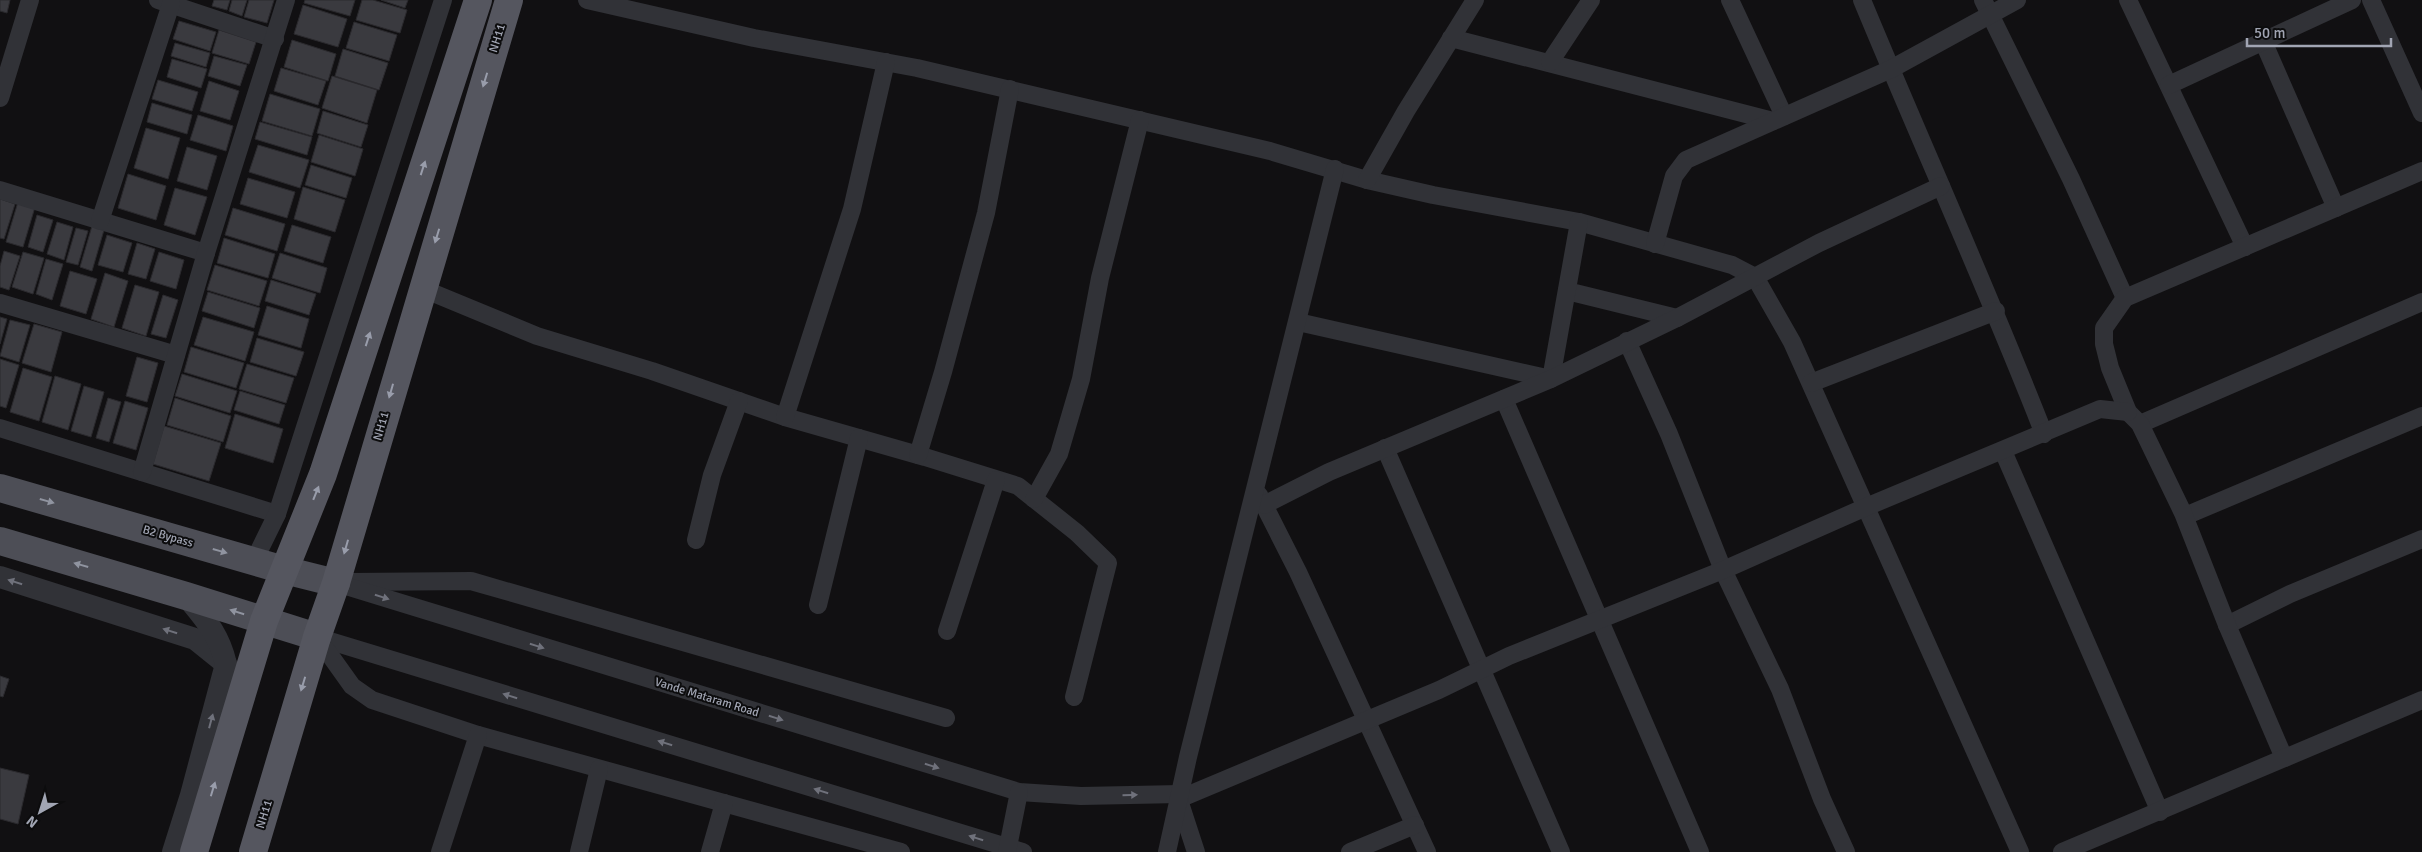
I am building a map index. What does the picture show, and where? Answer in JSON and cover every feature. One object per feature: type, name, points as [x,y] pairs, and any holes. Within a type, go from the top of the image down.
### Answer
[{"type":"highway","points":[[198,841],[264,621],[323,474],[478,0]]},
{"type":"highway","name":"NH11","points":[[253,852],[317,637],[336,583],[421,288],[509,0]]},
{"type":"highway","points":[[191,796],[198,841]]},
{"type":"main road","name":"B2 Bypass","points":[[0,488],[284,570],[336,583]]},
{"type":"main road","points":[[0,541],[317,637]]},
{"type":"street","points":[[0,98],[30,0]]},
{"type":"street","points":[[142,472],[206,253],[286,0]]},
{"type":"street","points":[[254,561],[277,514],[443,0]]},
{"type":"street","points":[[587,0],[754,38],[886,62],[1010,90],[1270,151],[1367,180],[1433,195],[1579,222],[1732,265],[1755,277],[1792,342],[1811,383],[2020,852]]},
{"type":"street","points":[[1367,180],[1475,0]]},
{"type":"street","points":[[1550,62],[1591,0]]},
{"type":"street","points":[[1730,0],[1778,118]]},
{"type":"street","points":[[1862,0],[1940,186],[1996,311],[2044,434]]},
{"type":"street","points":[[1655,244],[1674,176],[1686,160],[1891,69],[1986,7],[2018,0]]},
{"type":"street","points":[[2128,0],[2245,247]]},
{"type":"street","points":[[2169,84],[2352,0]]},
{"type":"street","points":[[2372,0],[2420,103]]},
{"type":"street","points":[[100,221],[164,2],[275,39]]},
{"type":"street","points":[[1986,7],[2071,179],[2125,298]]},
{"type":"street","points":[[1451,38],[1778,118]]},
{"type":"street","points":[[2263,41],[2336,208]]},
{"type":"street","points":[[785,416],[852,210],[886,62]]},
{"type":"street","points":[[918,455],[943,372],[986,213],[1010,90]]},
{"type":"street","points":[[1034,499],[1059,454],[1081,379],[1102,269],[1140,120]]},
{"type":"street","points":[[1167,852],[1255,487],[1335,169]]},
{"type":"street","points":[[2284,758],[2227,626],[2185,516],[2110,368],[2104,344],[2104,328],[2125,298],[2422,170]]},
{"type":"street","points":[[1264,505],[1385,448],[1551,379],[1677,318],[1819,243],[1940,186]]},
{"type":"street","points":[[0,190],[206,253]]},
{"type":"street","points":[[1551,379],[1579,222]]},
{"type":"street","points":[[421,288],[538,336],[785,416],[1018,486],[1077,533],[1108,563],[1074,697]]},
{"type":"street","points":[[1567,291],[1677,318]]},
{"type":"street","points":[[1179,797],[1366,721],[1509,656],[1723,570],[1866,507],[2100,409],[2134,418],[2422,302]]},
{"type":"street","points":[[0,303],[176,355]]},
{"type":"street","points":[[1811,383],[1996,311]]},
{"type":"street","points":[[1298,322],[1551,379]]},
{"type":"street","points":[[1627,341],[1668,434],[1723,570],[1780,689],[1822,799],[1846,852]]},
{"type":"street","points":[[1504,399],[1700,852]]},
{"type":"street","points":[[696,540],[712,474],[739,401]]},
{"type":"street","points":[[2185,516],[2422,416]]},
{"type":"street","points":[[0,428],[277,514]]},
{"type":"street","points":[[818,605],[859,438]]},
{"type":"street","points":[[1385,448],[1513,738],[1561,852]]},
{"type":"street","points":[[2003,451],[2160,812]]},
{"type":"street","points":[[947,632],[996,480]]},
{"type":"street","points":[[1255,487],[1298,572],[1427,852]]},
{"type":"street","points":[[2227,626],[2290,594],[2422,539]]},
{"type":"street","points":[[0,577],[195,639],[226,664]]},
{"type":"street","points":[[336,583],[471,581],[946,718]]},
{"type":"street","name":"Vande Mataram Road","points":[[336,583],[1019,792],[1081,796],[1179,797]]},
{"type":"street","points":[[173,852],[191,796],[226,664],[222,645],[215,631],[186,596]]},
{"type":"street","points":[[317,637],[352,686],[372,700],[478,735],[902,852]]},
{"type":"street","points":[[317,637],[1013,851],[1019,792]]},
{"type":"street","points":[[2062,852],[2422,700]]},
{"type":"street","points":[[440,852],[478,735]]},
{"type":"street","points":[[579,852],[599,769]]},
{"type":"street","points":[[1179,797],[1196,852]]},
{"type":"street","points":[[710,852],[724,803]]},
{"type":"street","points":[[1350,852],[1415,825]]},
{"type":"building","points":[[0,0],[10,0],[7,13],[0,11]]},
{"type":"building","points":[[214,0],[230,0],[227,10],[212,6]]},
{"type":"building","points":[[232,0],[247,0],[242,16],[229,11]]},
{"type":"building","points":[[249,0],[274,0],[267,23],[244,17]]},
{"type":"building","points":[[305,0],[355,0],[350,16],[304,3]]},
{"type":"building","points":[[362,0],[373,0],[407,10],[400,33],[356,20]]},
{"type":"building","points":[[381,0],[408,0],[405,8]]},
{"type":"building","points":[[303,5],[347,19],[338,47],[294,34]]},
{"type":"building","points":[[179,21],[216,32],[210,51],[173,39]]},
{"type":"building","points":[[354,22],[397,35],[389,61],[346,48]]},
{"type":"building","points":[[219,30],[256,42],[249,64],[212,53]]},
{"type":"building","points":[[292,40],[336,54],[328,81],[284,67]]},
{"type":"building","points":[[175,43],[210,53],[206,67],[171,56]]},
{"type":"building","points":[[343,49],[388,63],[379,90],[335,76]]},
{"type":"building","points":[[214,56],[247,65],[240,86],[208,76]]},
{"type":"building","points":[[172,59],[207,69],[201,88],[167,77]]},
{"type":"building","points":[[281,68],[326,81],[318,105],[274,91]]},
{"type":"building","points":[[332,76],[377,90],[367,123],[322,108]]},
{"type":"building","points":[[158,80],[198,92],[192,111],[152,99]]},
{"type":"building","points":[[209,81],[239,91],[230,120],[200,111]]},
{"type":"building","points":[[270,94],[320,109],[312,136],[262,121]]},
{"type":"building","points":[[152,103],[192,115],[187,134],[147,122]]},
{"type":"building","points":[[323,111],[368,125],[361,147],[317,133]]},
{"type":"building","points":[[198,115],[233,126],[226,151],[190,140]]},
{"type":"building","points":[[260,122],[312,137],[307,155],[255,139]]},
{"type":"building","points":[[146,128],[180,138],[168,179],[134,168]]},
{"type":"building","points":[[319,135],[363,149],[355,176],[311,162]]},
{"type":"building","points":[[258,145],[309,160],[300,188],[249,172]]},
{"type":"building","points":[[187,147],[217,156],[207,190],[177,181]]},
{"type":"building","points":[[311,165],[352,178],[346,198],[305,185]]},
{"type":"building","points":[[128,174],[166,186],[156,220],[118,208]]},
{"type":"building","points":[[248,178],[295,192],[287,218],[240,204]]},
{"type":"building","points":[[303,187],[345,200],[335,232],[294,219]]},
{"type":"building","points":[[175,188],[207,197],[195,235],[164,225]]},
{"type":"building","points":[[0,199],[15,204],[4,239],[0,238]]},
{"type":"building","points":[[18,202],[35,207],[23,247],[6,242]]},
{"type":"building","points":[[233,208],[285,224],[277,251],[225,235]]},
{"type":"building","points":[[37,215],[53,220],[43,252],[28,247]]},
{"type":"building","points":[[57,222],[73,227],[64,260],[47,254]]},
{"type":"building","points":[[292,225],[331,237],[323,263],[284,251]]},
{"type":"building","points":[[92,226],[104,230],[92,271],[80,267]]},
{"type":"building","points":[[76,228],[88,231],[78,265],[66,262]]},
{"type":"building","points":[[107,235],[132,243],[123,272],[98,265]]},
{"type":"building","points":[[224,238],[275,254],[268,278],[217,263]]},
{"type":"building","points":[[137,243],[155,249],[146,279],[128,274]]},
{"type":"building","points":[[4,251],[20,256],[9,290],[0,287],[0,266]]},
{"type":"building","points":[[23,252],[44,258],[33,294],[12,287]]},
{"type":"building","points":[[159,252],[184,260],[176,289],[150,281]]},
{"type":"building","points":[[280,253],[327,268],[320,293],[272,278]]},
{"type":"building","points":[[46,259],[63,264],[52,300],[36,294]]},
{"type":"building","points":[[215,265],[267,281],[259,306],[207,290]]},
{"type":"building","points":[[70,271],[97,279],[86,314],[60,306]]},
{"type":"building","points":[[105,273],[128,281],[114,327],[91,319]]},
{"type":"building","points":[[271,280],[316,294],[309,315],[265,301]]},
{"type":"building","points":[[135,285],[159,292],[146,336],[122,328]]},
{"type":"building","points":[[208,292],[260,308],[254,328],[202,311]]},
{"type":"building","points":[[163,295],[178,300],[166,338],[151,334]]},
{"type":"building","points":[[267,306],[309,319],[301,348],[258,335]]},
{"type":"building","points":[[0,317],[7,319],[0,344]]},
{"type":"building","points":[[203,317],[254,332],[245,361],[194,345]]},
{"type":"building","points":[[10,320],[30,325],[19,362],[0,356]]},
{"type":"building","points":[[34,324],[62,332],[51,372],[22,363]]},
{"type":"building","points":[[257,338],[304,352],[296,376],[250,362]]},
{"type":"building","points":[[191,347],[244,363],[236,388],[184,372]]},
{"type":"building","points":[[137,357],[158,363],[147,402],[126,396]]},
{"type":"building","points":[[0,359],[19,365],[6,408],[0,406]]},
{"type":"building","points":[[247,364],[294,378],[286,403],[239,389]]},
{"type":"building","points":[[23,368],[52,377],[39,421],[10,412]]},
{"type":"building","points":[[182,374],[237,391],[230,413],[175,396]]},
{"type":"building","points":[[55,376],[81,384],[68,430],[42,422]]},
{"type":"building","points":[[84,386],[104,392],[91,437],[71,431]]},
{"type":"building","points":[[240,391],[285,405],[279,424],[234,410]]},
{"type":"building","points":[[108,398],[121,402],[109,442],[96,438]]},
{"type":"building","points":[[175,398],[231,416],[223,442],[167,425]]},
{"type":"building","points":[[125,401],[148,408],[136,450],[113,443]]},
{"type":"building","points":[[235,414],[283,429],[273,463],[225,448]]},
{"type":"building","points":[[164,426],[221,443],[209,481],[153,464]]},
{"type":"building","points":[[0,676],[9,679],[3,697],[0,696]]},
{"type":"building","points":[[0,768],[29,775],[18,824],[0,819]]}]
